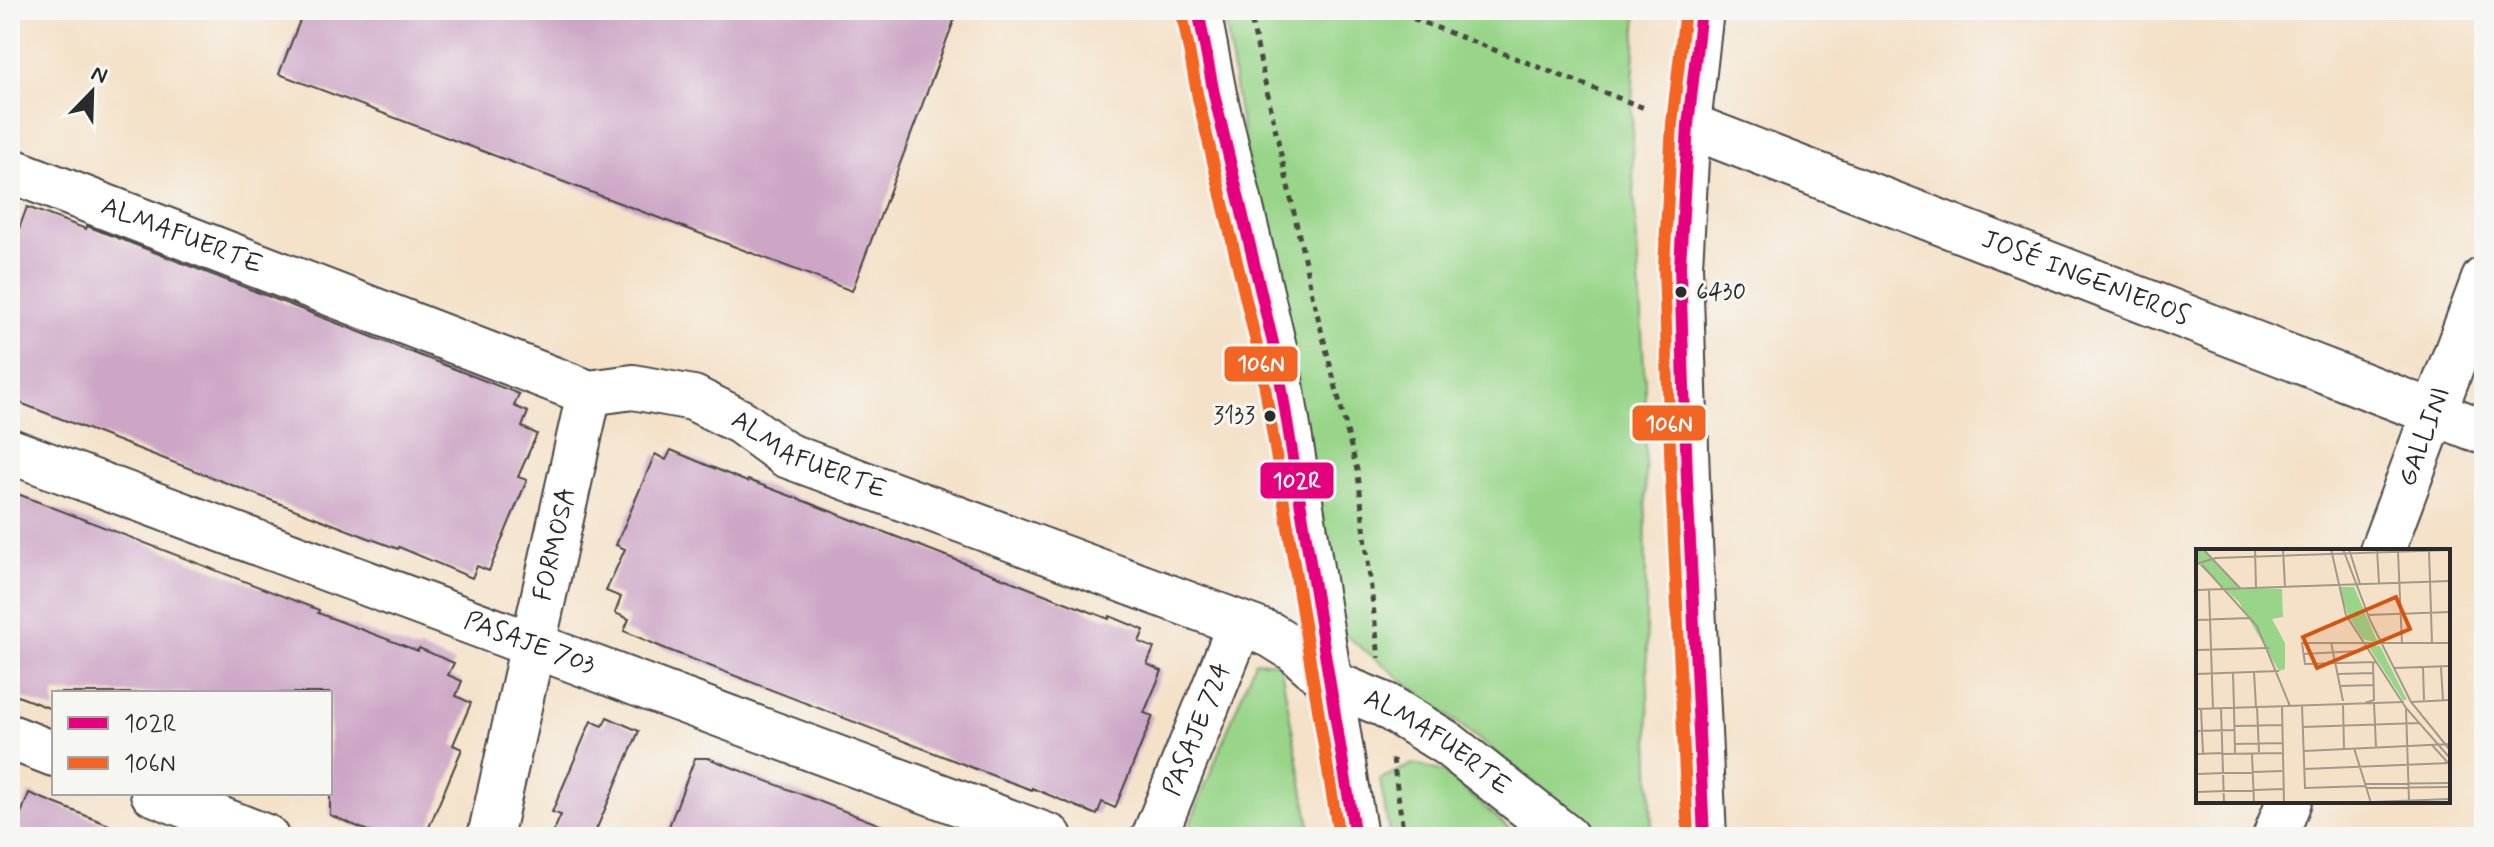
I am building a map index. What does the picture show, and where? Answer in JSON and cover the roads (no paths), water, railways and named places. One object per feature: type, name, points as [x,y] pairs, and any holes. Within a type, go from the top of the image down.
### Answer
[{"type":"street","points":[[1198,10],[1214,94],[1277,360],[1355,837]]},
{"type":"street","points":[[1701,10],[1688,125],[1680,266],[1704,837]]},
{"type":"street","name":"JOSÉ INGENIEROS","points":[[1688,125],[2484,432]]},
{"type":"street","name":"ALMAFUERTE","points":[[10,170],[589,393],[633,387],[693,398],[741,422],[786,455],[1271,635],[1295,650],[1331,683],[1385,705],[1448,744],[1566,837]]},
{"type":"street","name":"GALLINI","points":[[2383,549],[2484,279]]},
{"type":"street","name":"FORMOSA","points":[[490,837],[589,393]]},
{"type":"street","name":"PASAJE 703","points":[[10,451],[1050,837]]},
{"type":"street","name":"PASAJE 724","points":[[1154,837],[1240,624]]},
{"type":"street","points":[[10,737],[52,753]]},
{"type":"street","points":[[158,795],[266,837]]},
{"type":"street","points":[[2275,837],[2288,803]]},
{"type":"place","name":"6430","points":[[1681,292]]},
{"type":"place","name":"3133","points":[[1270,416]]}]
